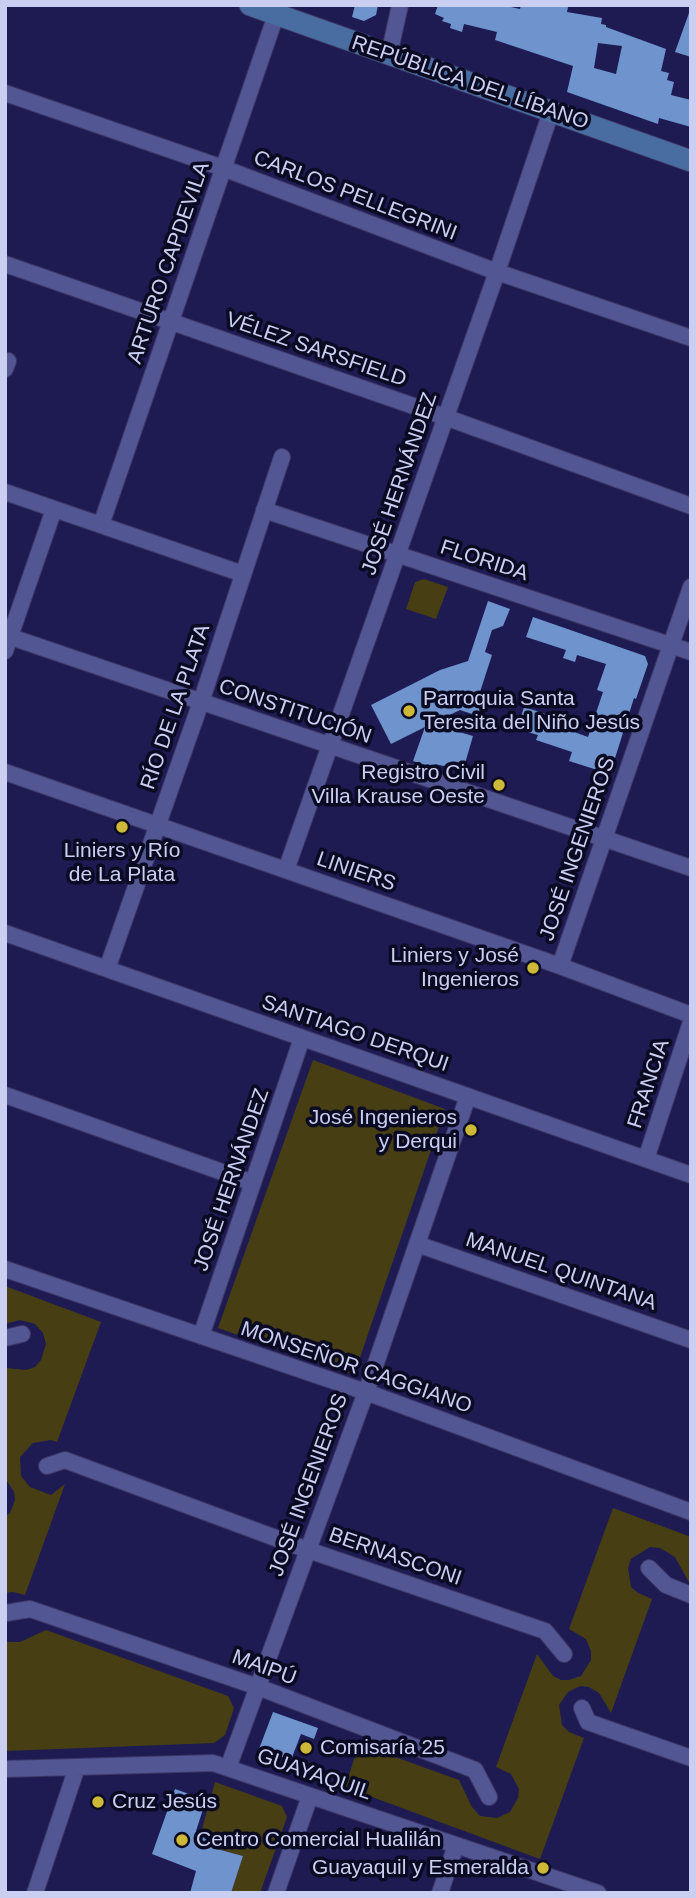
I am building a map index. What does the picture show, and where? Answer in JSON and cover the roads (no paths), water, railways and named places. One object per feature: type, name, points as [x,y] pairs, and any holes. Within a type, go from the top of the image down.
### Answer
[{"type":"main road","name":"REPÚBLICA DEL LÍBANO","points":[[250,5],[691,161]]},
{"type":"street","points":[[389,55],[400,5]]},
{"type":"street","name":"ARTURO CAPDEVILA","points":[[101,525],[276,15]]},
{"type":"street","name":"CARLOS PELLEGRINI","points":[[5,93],[223,168],[497,272],[691,338]]},
{"type":"street","name":"JOSÉ HERNÁNDEZ","points":[[286,870],[551,112]]},
{"type":"street","name":"VÉLEZ SARSFIELD","points":[[5,264],[691,506]]},
{"type":"street","name":"RÍO DE LA PLATA","points":[[107,969],[201,702],[282,457]]},
{"type":"street","points":[[5,492],[243,574]]},
{"type":"street","points":[[7,641],[54,509]]},
{"type":"street","name":"FLORIDA","points":[[264,510],[691,652]]},
{"type":"street","name":"JOSÉ INGENIEROS","points":[[560,966],[691,587]]},
{"type":"street","name":"CONSTITUCIÓN","points":[[7,641],[201,702],[691,868]]},
{"type":"street","name":"LINIERS","points":[[5,772],[560,966],[691,1015]]},
{"type":"street","name":"SANTIAGO DERQUI","points":[[5,933],[691,1175]]},
{"type":"street","name":"FRANCIA","points":[[646,1159],[691,1022]]},
{"type":"street","name":"JOSÉ HERNÁNDEZ","points":[[201,1336],[302,1038]]},
{"type":"street","points":[[5,1095],[253,1183]]},
{"type":"street","name":"JOSÉ INGENIEROS","points":[[228,1768],[366,1392],[468,1096]]},
{"type":"street","name":"MANUEL QUINTANA","points":[[417,1244],[691,1340]]},
{"type":"street","name":"MONSEÑOR CAGGIANO","points":[[5,1269],[366,1392],[691,1512]]},
{"type":"street","points":[[5,1338],[22,1334]]},
{"type":"street","name":"BERNASCONI","points":[[47,1466],[65,1460],[308,1549],[545,1631],[564,1654]]},
{"type":"street","points":[[649,1567],[666,1585],[691,1595]]},
{"type":"street","name":"MAIPÚ","points":[[6,1613],[30,1609],[258,1687],[475,1770],[489,1797]]},
{"type":"street","points":[[582,1709],[588,1722],[691,1758]]},
{"type":"street","name":"GUAYAQUIL","points":[[5,1769],[213,1763],[598,1893]]},
{"type":"street","points":[[35,1893],[77,1767]]},
{"type":"street","points":[[276,1893],[310,1796]]},
{"type":"street","points":[[440,1893],[456,1845]]},
{"type":"place","name":"Parroquia Santa Teresita del Niño Jesús","points":[[409,711]]},
{"type":"place","name":"Registro Civil Villa Krause Oeste","points":[[499,785]]},
{"type":"place","name":"Liniers y Río de La Plata","points":[[122,827]]},
{"type":"place","name":"Liniers y José Ingenieros","points":[[533,968]]},
{"type":"place","name":"José Ingenieros y Derqui","points":[[471,1130]]},
{"type":"place","name":"Comisaría 25","points":[[306,1748]]},
{"type":"place","name":"Cruz Jesús","points":[[98,1802]]},
{"type":"place","name":"Centro Comercial Hualilán","points":[[182,1840]]},
{"type":"place","name":"Guayaquil y Esmeralda","points":[[543,1868]]}]
